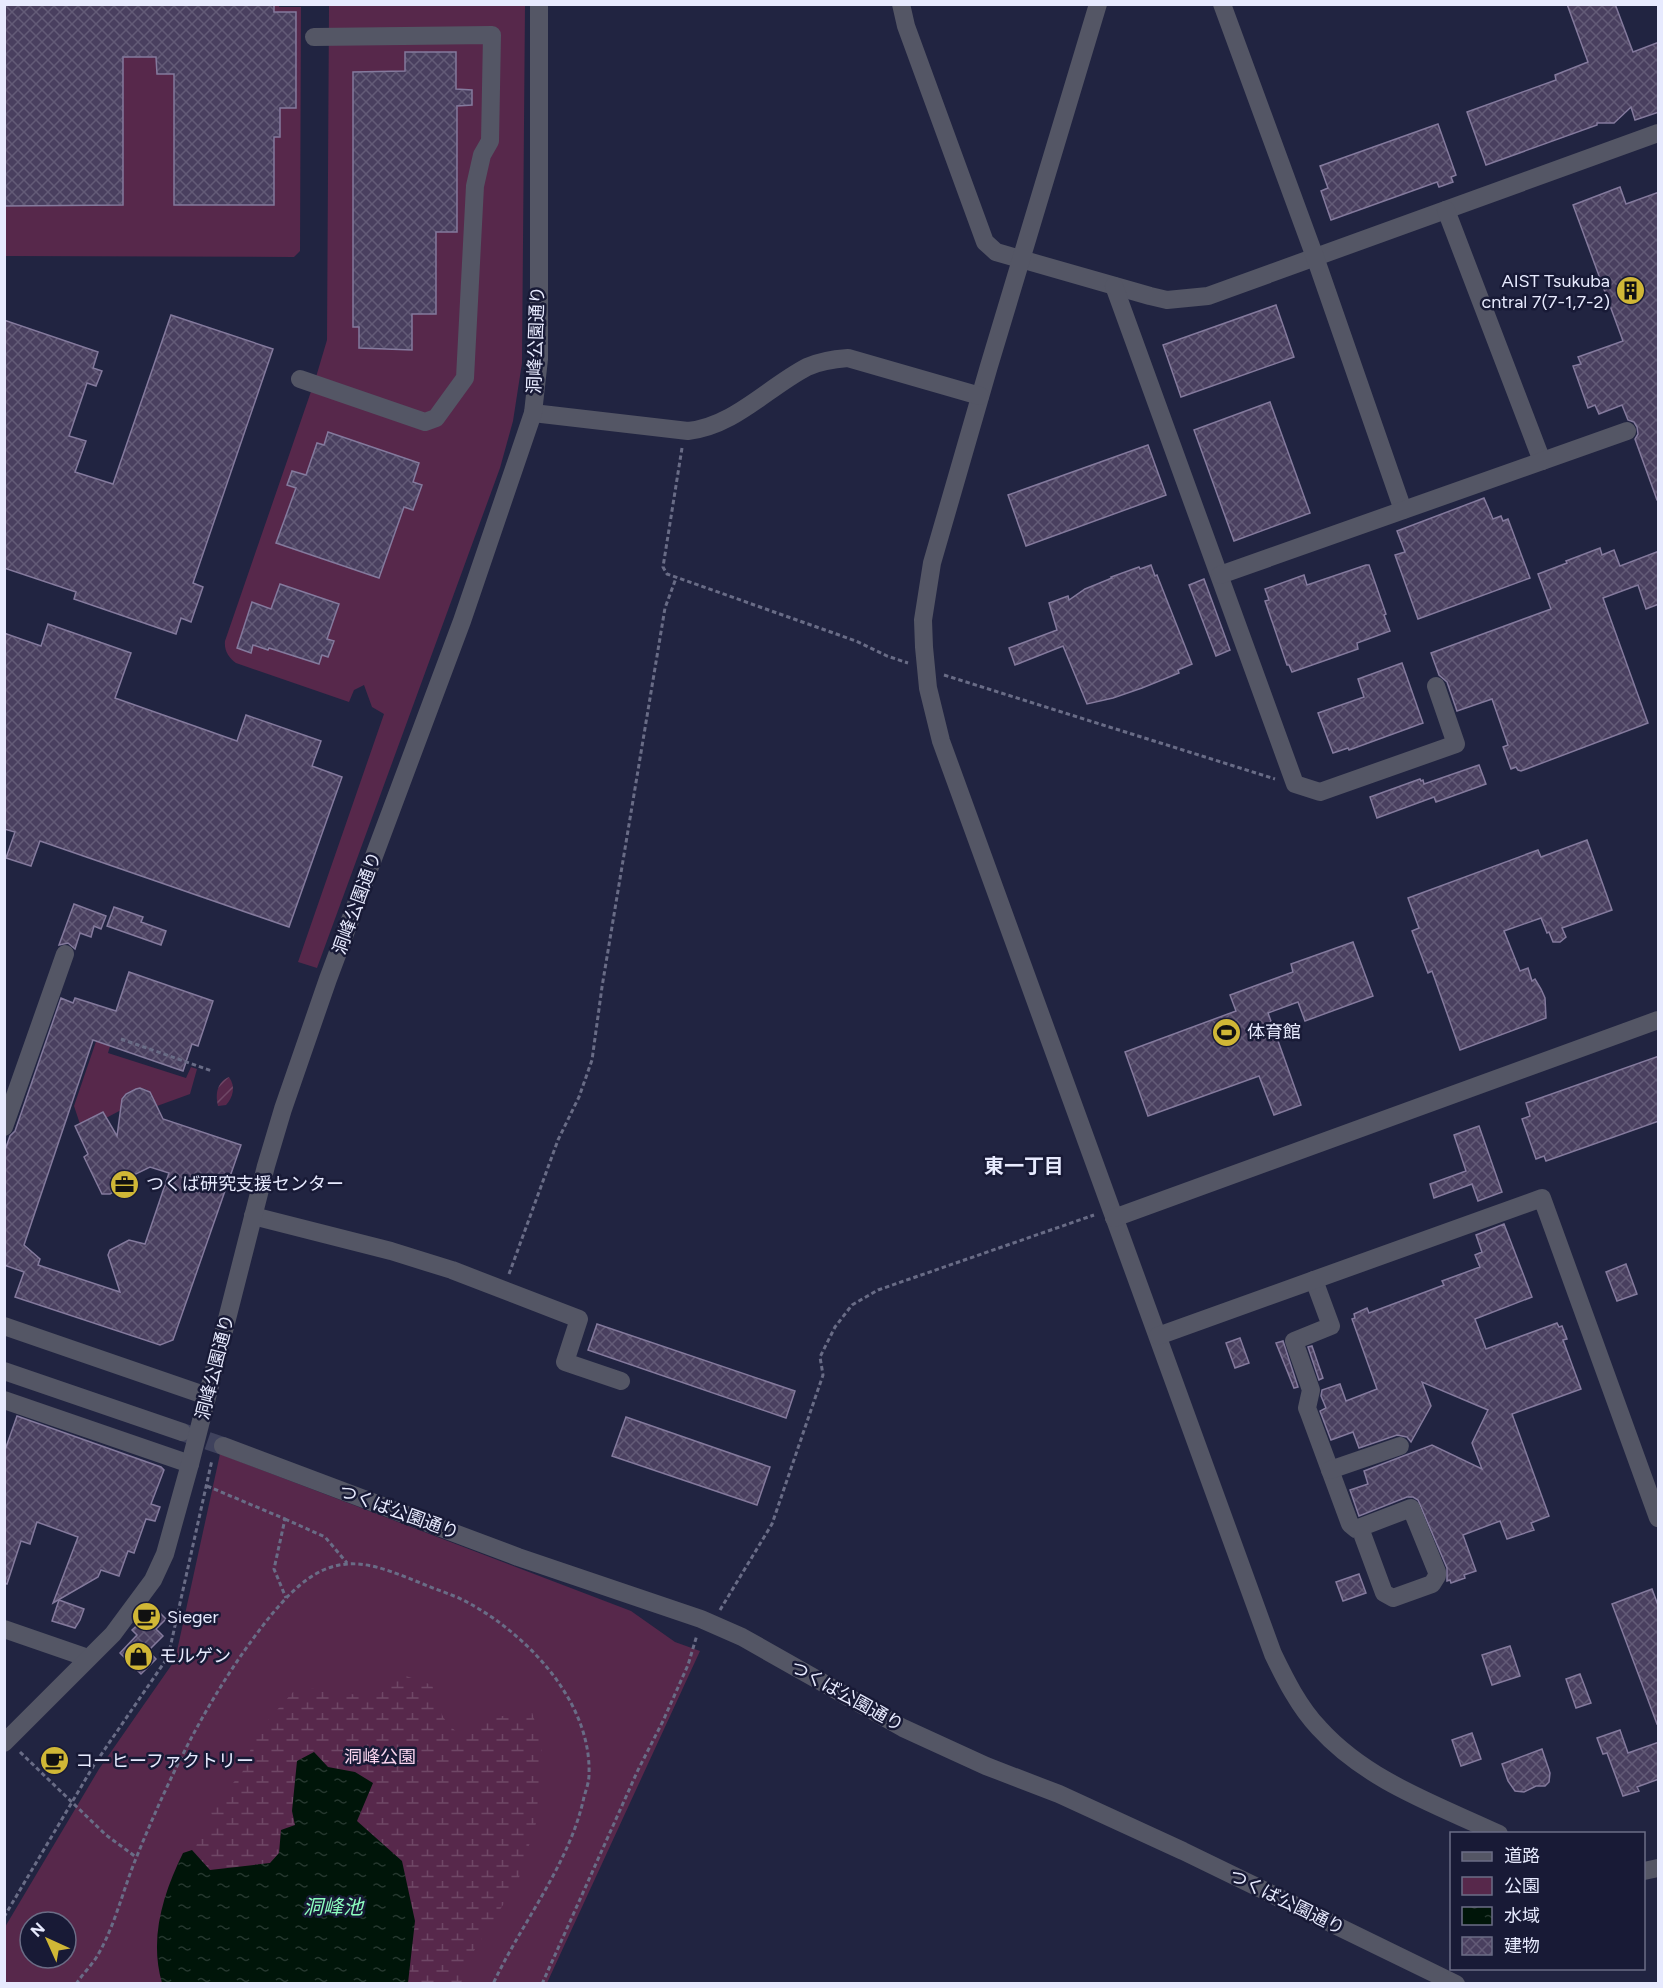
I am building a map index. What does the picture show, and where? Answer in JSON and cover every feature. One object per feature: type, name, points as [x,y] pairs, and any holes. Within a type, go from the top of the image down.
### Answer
[{"type":"street","name":"洞峰公園通り","points":[[9,1745],[88,1658],[113,1634],[153,1580],[165,1554],[283,1109],[462,621],[533,413],[539,359],[539,4]]},
{"type":"street","points":[[901,4],[906,26],[985,242],[996,252],[1167,300],[1208,296],[1659,134]]},
{"type":"street","points":[[1098,4],[939,534],[926,590],[924,647],[928,688],[941,741],[1273,1654],[1286,1680],[1317,1727],[1355,1762],[1375,1775],[1497,1832]]},
{"type":"street","points":[[1222,4],[1316,257],[1403,510]]},
{"type":"street","points":[[300,379],[425,422],[436,418],[465,378],[475,186],[482,154],[490,141],[492,35],[314,37]]},
{"type":"street","points":[[1446,210],[1542,461]]},
{"type":"street","points":[[1114,286],[1296,784],[1320,792],[1456,744],[1436,686]]},
{"type":"street","points":[[533,413],[688,431],[703,429],[720,423],[808,367],[833,359],[848,358],[980,396]]},
{"type":"street","points":[[1220,576],[1627,431]]},
{"type":"street","points":[[4,1128],[65,954]]},
{"type":"street","points":[[1112,1214],[1659,1020]]},
{"type":"street","points":[[1158,1336],[1542,1198],[1659,1518]]},
{"type":"street","points":[[253,1216],[391,1251],[452,1270],[579,1319],[565,1362],[621,1381]]},
{"type":"street","points":[[1314,1280],[1331,1326],[1294,1341],[1311,1390],[1308,1413],[1350,1524],[1356,1529],[1360,1528],[1411,1508],[1437,1572],[1435,1581],[1393,1598],[1387,1596],[1360,1528]]},
{"type":"street","points":[[4,1326],[207,1396]]},
{"type":"street","points":[[4,1371],[182,1432]]},
{"type":"street","points":[[4,1400],[190,1464]]},
{"type":"street","points":[[1330,1470],[1400,1446]]},
{"type":"street","name":"つくば公園通り","points":[[217,1452],[707,1621],[742,1637],[903,1728],[986,1766],[1059,1794],[1183,1851],[1456,1983]]},
{"type":"street","points":[[4,1629],[88,1658]]},
{"type":"path","points":[[682,446],[663,567],[667,574],[856,641],[887,656],[912,664]]},
{"type":"path","points":[[503,1290],[558,1140],[579,1097],[592,1060],[665,608],[676,578]]},
{"type":"path","points":[[942,674],[1279,781]]},
{"type":"path","points":[[121,1039],[212,1071]]},
{"type":"path","points":[[542,1983],[707,1621],[772,1524],[823,1375],[820,1357],[835,1327],[852,1305],[878,1290],[1112,1214]]},
{"type":"path","points":[[4,1917],[94,1765],[168,1657],[207,1486],[217,1452]]},
{"type":"path","points":[[207,1486],[325,1538],[347,1563]]},
{"type":"path","points":[[285,1519],[274,1569],[286,1599]]},
{"type":"path","points":[[76,1983],[96,1958],[159,1802],[191,1736],[230,1672],[271,1615],[302,1583],[323,1570],[347,1563],[365,1563],[460,1599],[493,1619],[523,1642],[546,1666],[564,1690],[579,1718],[586,1747],[589,1775],[572,1837],[493,1983]]},
{"type":"path","points":[[9,1745],[106,1835],[136,1857]]},
{"type":"green space","points":[[279,4],[279,7],[301,7],[300,251],[294,257],[5,256],[5,5]]},
{"type":"green space","points":[[329,5],[525,5],[522,363],[513,421],[500,468],[317,968],[298,962],[384,714],[372,707],[364,685],[354,690],[349,702],[236,663],[225,648],[225,641],[327,340]]},
{"type":"green space","points":[[104,1018],[117,1022],[108,1053],[186,1078],[191,1067],[197,1069],[190,1094],[157,1106],[147,1090],[133,1090],[122,1099],[123,1109],[106,1118],[103,1112],[80,1124],[74,1106]]},
{"type":"green space","points":[[229,1077],[233,1088],[232,1095],[226,1105],[218,1106],[218,1089]]},
{"type":"green space","name":"洞峰公園","points":[[220,1454],[631,1611],[675,1642],[700,1651],[547,1983],[5,1984],[5,1927],[99,1769],[175,1660]]},
{"type":"green space","points":[[403,1675],[432,1685],[442,1715],[451,1727],[465,1737],[481,1719],[532,1712],[542,1745],[536,1823],[518,1881],[472,1954],[461,1983],[408,1983],[415,1921],[402,1861],[357,1821],[373,1783],[355,1772],[328,1767],[292,1811],[295,1825],[281,1830],[279,1853],[270,1864],[209,1870],[192,1850],[215,1822],[210,1811],[243,1771],[252,1745],[269,1719],[293,1692],[316,1688],[375,1698]]},
{"type":"water","name":"洞峰池","points":[[314,1752],[328,1767],[355,1772],[373,1783],[357,1821],[402,1861],[415,1921],[408,1983],[162,1983],[157,1949],[160,1916],[169,1884],[183,1853],[192,1850],[210,1870],[270,1863],[279,1853],[281,1830],[295,1825],[292,1811],[297,1761]]},
{"type":"building","points":[[4,4],[274,4],[274,12],[296,12],[296,108],[280,108],[280,137],[274,137],[274,205],[174,205],[174,74],[157,74],[156,57],[123,57],[123,205],[4,206]]},
{"type":"building","points":[[1567,4],[1615,4],[1633,52],[1659,42],[1659,112],[1635,120],[1631,107],[1614,123],[1597,123],[1597,125],[1486,165],[1467,112],[1556,80],[1555,75],[1588,62]]},
{"type":"building","points":[[405,52],[456,52],[456,89],[472,90],[472,105],[457,106],[457,232],[436,232],[436,314],[412,314],[412,350],[359,348],[359,327],[353,327],[353,72],[405,71]]},
{"type":"building","points":[[1438,124],[1456,175],[1451,177],[1453,182],[1439,187],[1437,182],[1331,220],[1321,191],[1328,188],[1320,166]]},
{"type":"building","name":"AIST Tsukuba cntral 7(7-1,7-2)","points":[[1620,187],[1626,204],[1659,192],[1659,500],[1657,500],[1635,439],[1638,434],[1634,422],[1628,420],[1622,405],[1599,414],[1595,405],[1588,408],[1573,366],[1581,364],[1578,357],[1623,341],[1573,205]]},
{"type":"building","points":[[1276,305],[1294,357],[1181,397],[1163,345]]},
{"type":"building","points":[[171,315],[273,349],[193,583],[203,587],[191,622],[181,618],[176,634],[74,599],[76,592],[4,568],[4,320],[98,352],[93,368],[102,371],[96,386],[87,383],[69,436],[86,441],[75,472],[113,484]]},
{"type":"building","points":[[1270,402],[1310,513],[1234,541],[1194,430]]},
{"type":"building","points":[[328,432],[419,463],[413,482],[422,485],[413,510],[404,507],[379,578],[276,543],[296,488],[287,485],[292,471],[306,475],[317,443],[324,445]]},
{"type":"building","points":[[1148,445],[1166,495],[1026,546],[1008,495]]},
{"type":"building","points":[[1484,498],[1493,519],[1501,516],[1503,521],[1508,519],[1530,578],[1418,619],[1395,555],[1405,552],[1397,531]]},
{"type":"building","points":[[1600,548],[1602,555],[1614,550],[1620,566],[1659,551],[1659,604],[1646,609],[1638,585],[1603,598],[1648,723],[1521,771],[1516,767],[1511,769],[1503,747],[1508,745],[1492,699],[1457,711],[1447,682],[1439,675],[1431,653],[1551,609],[1538,574]]},
{"type":"building","points":[[1151,565],[1192,664],[1178,670],[1179,673],[1142,688],[1087,704],[1063,646],[1015,665],[1009,648],[1057,630],[1049,603],[1068,596],[1069,600],[1085,589],[1111,577]]},
{"type":"building","points":[[1369,565],[1390,631],[1357,643],[1358,649],[1292,672],[1287,665],[1265,601],[1269,600],[1265,589],[1304,575],[1307,585]]},
{"type":"building","points":[[1204,579],[1230,650],[1216,656],[1189,585]]},
{"type":"building","points":[[280,584],[339,604],[327,639],[334,641],[328,657],[322,655],[319,664],[269,648],[268,650],[253,645],[251,653],[237,648],[252,602],[271,609]]},
{"type":"building","points":[[48,624],[131,653],[115,698],[237,741],[246,715],[321,741],[312,766],[342,777],[289,927],[40,841],[31,866],[6,858],[15,832],[4,829],[4,633],[41,646]]},
{"type":"building","points":[[1402,663],[1423,723],[1349,750],[1348,748],[1333,753],[1318,713],[1364,697],[1358,679]]},
{"type":"building","points":[[1479,765],[1486,784],[1436,802],[1434,797],[1377,818],[1370,797],[1420,779],[1424,784]]},
{"type":"building","points":[[1587,840],[1612,910],[1562,928],[1566,937],[1560,942],[1553,942],[1541,918],[1504,931],[1520,971],[1528,968],[1532,981],[1535,979],[1541,989],[1545,998],[1546,1018],[1460,1050],[1432,971],[1428,973],[1412,931],[1419,928],[1408,898],[1538,850],[1541,857]]},
{"type":"building","points":[[74,904],[106,916],[101,929],[94,926],[91,937],[80,933],[75,949],[68,943],[59,945]]},
{"type":"building","points":[[114,907],[143,917],[141,922],[166,931],[161,945],[107,926]]},
{"type":"building","name":"体育館","points":[[1353,942],[1373,996],[1305,1021],[1298,1002],[1268,1013],[1301,1105],[1274,1115],[1259,1076],[1148,1116],[1125,1052],[1236,1011],[1230,995],[1293,972],[1291,964]]},
{"type":"building","points":[[129,972],[213,1001],[198,1046],[192,1044],[183,1071],[93,1040],[24,1245],[40,1259],[38,1265],[120,1292],[108,1255],[110,1250],[129,1240],[145,1244],[169,1173],[150,1167],[119,1182],[115,1191],[110,1194],[102,1194],[84,1157],[88,1154],[75,1126],[103,1112],[117,1136],[122,1099],[136,1089],[140,1088],[150,1092],[163,1119],[241,1145],[173,1340],[160,1345],[15,1297],[24,1272],[4,1265],[4,1153],[10,1136],[15,1131],[61,998],[73,1003],[75,998],[116,1011]]},
{"type":"building","points":[[1659,1056],[1659,1121],[1546,1161],[1544,1156],[1536,1159],[1522,1119],[1530,1116],[1526,1103]]},
{"type":"building","points":[[1479,1126],[1502,1192],[1478,1201],[1472,1184],[1434,1198],[1430,1184],[1466,1171],[1454,1135]]},
{"type":"building","points":[[1504,1224],[1532,1297],[1475,1319],[1486,1349],[1557,1323],[1559,1327],[1562,1326],[1567,1339],[1563,1340],[1581,1389],[1512,1414],[1549,1516],[1531,1523],[1534,1530],[1507,1539],[1500,1521],[1463,1535],[1476,1571],[1451,1583],[1450,1580],[1447,1581],[1447,1568],[1418,1500],[1407,1497],[1359,1516],[1350,1490],[1368,1484],[1364,1471],[1432,1445],[1482,1469],[1472,1443],[1488,1410],[1422,1382],[1431,1406],[1411,1442],[1407,1437],[1397,1435],[1359,1448],[1353,1432],[1331,1440],[1320,1411],[1326,1408],[1321,1396],[1322,1390],[1340,1384],[1346,1401],[1377,1389],[1352,1319],[1355,1318],[1354,1314],[1367,1308],[1369,1313],[1444,1285],[1442,1281],[1480,1267],[1475,1255],[1482,1252],[1476,1235]]},
{"type":"building","points":[[1626,1264],[1637,1294],[1617,1301],[1606,1272]]},
{"type":"building","points":[[597,1324],[795,1391],[786,1418],[588,1350]]},
{"type":"building","points":[[1240,1338],[1249,1363],[1235,1368],[1226,1343]]},
{"type":"building","points":[[1283,1341],[1298,1387],[1294,1388],[1276,1343]]},
{"type":"building","points":[[1312,1346],[1323,1378],[1319,1380],[1308,1347]]},
{"type":"building","points":[[17,1416],[164,1470],[151,1504],[160,1507],[155,1521],[146,1519],[134,1553],[128,1551],[119,1576],[101,1570],[98,1577],[53,1603],[78,1537],[37,1522],[30,1544],[21,1541],[7,1584],[4,1583],[4,1453]]},
{"type":"building","points":[[626,1417],[770,1467],[757,1505],[612,1456]]},
{"type":"building","points":[[1359,1574],[1366,1593],[1343,1601],[1336,1582]]},
{"type":"building","points":[[1652,1589],[1659,1608],[1659,1723],[1657,1724],[1612,1604]]},
{"type":"building","points":[[59,1600],[84,1609],[75,1628],[52,1621]]},
{"type":"building","points":[[152,1605],[166,1619],[156,1629],[163,1636],[148,1651],[156,1659],[141,1674],[120,1653],[137,1635],[132,1630],[143,1620],[140,1617]]},
{"type":"building","points":[[1510,1646],[1520,1676],[1492,1685],[1482,1655]]},
{"type":"building","points":[[1580,1674],[1591,1703],[1576,1708],[1566,1679]]},
{"type":"building","points":[[1620,1730],[1628,1753],[1659,1742],[1659,1779],[1637,1787],[1639,1791],[1623,1796],[1607,1753],[1603,1754],[1597,1738]]},
{"type":"building","points":[[1472,1733],[1481,1759],[1461,1766],[1452,1740]]},
{"type":"building","points":[[1542,1749],[1550,1773],[1549,1782],[1545,1786],[1536,1786],[1524,1792],[1515,1791],[1508,1781],[1502,1764]]},
{"type":"tunnel","points":[[182,1432],[223,1446]]},
{"type":"place","name":"AIST Tsukuba cntral 7(7-1,7-2)","points":[[1631,291]]},
{"type":"place","name":"体育館","points":[[1226,1032]]},
{"type":"place","name":"つくば研究支援センター","points":[[125,1184]]},
{"type":"place","name":"Sieger","points":[[146,1617]]},
{"type":"place","name":"モルゲン","points":[[138,1656]]},
{"type":"place","name":"コーヒーファクトリー","points":[[54,1761]]},
{"type":"district","name":"東一丁目","points":[[1024,1166]]}]
